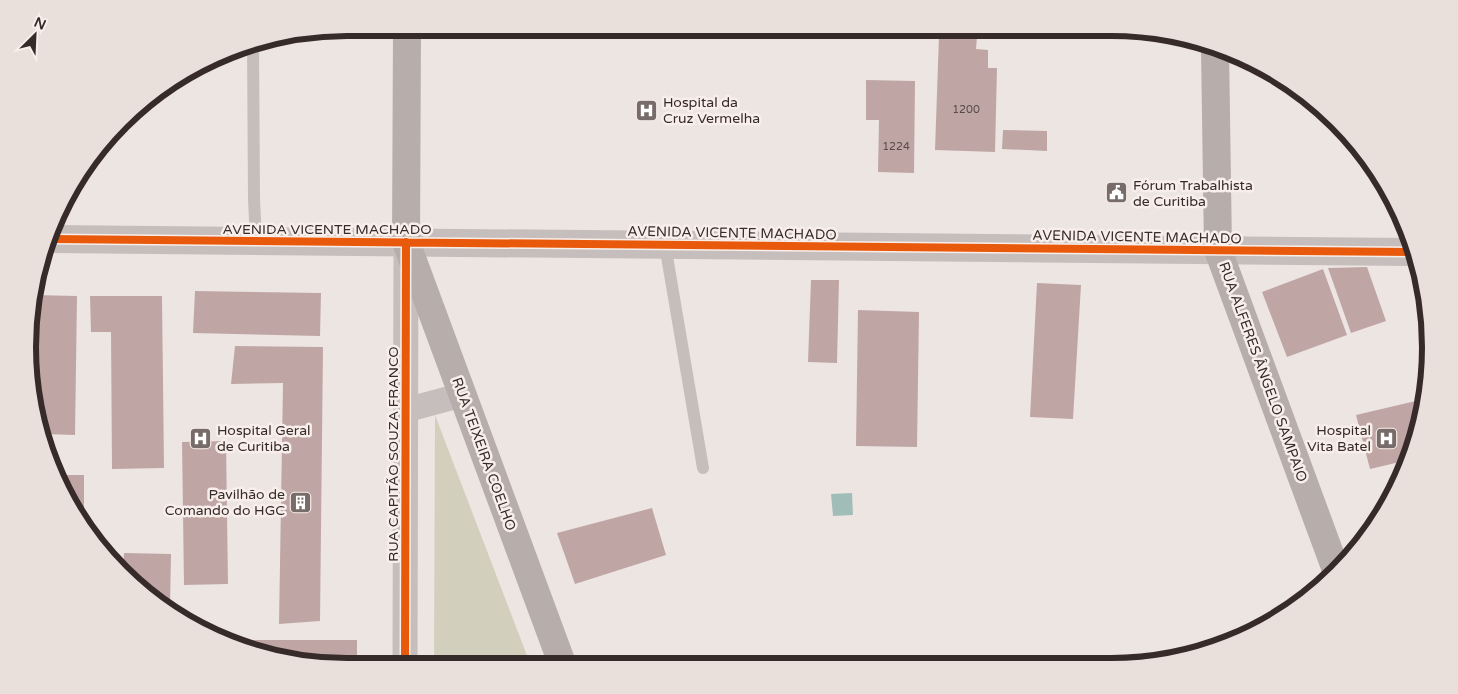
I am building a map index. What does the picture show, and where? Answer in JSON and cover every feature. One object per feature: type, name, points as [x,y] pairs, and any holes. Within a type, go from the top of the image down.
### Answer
[{"type":"main road","name":"RUA CAPITÃO SOUZA FRANCO","points":[[406,36],[406,242]]},
{"type":"main road","name":"RUA ALFERES ÂNGELO SAMPAIO","points":[[1215,55],[1218,250],[1334,564]]},
{"type":"main road","name":"RUA TEIXEIRA COELHO","points":[[406,242],[560,658]]},
{"type":"street","name":"AVENIDA VICENTE MACHADO","points":[[56,239],[1406,252]]},
{"type":"street","name":"RUA CAPITÃO SOUZA FRANCO","points":[[406,242],[406,658]]},
{"type":"street","name":"RUA CAPITÃO SOUZA FRANCO","points":[[406,410],[462,395]]},
{"type":"lane","points":[[253,51],[256,241]]},
{"type":"lane","points":[[665,245],[703,468]]},
{"type":"shaded area","points":[[435,415],[528,658],[434,658]]},
{"type":"water","points":[[852,493],[853,515],[833,516],[831,494]]},
{"type":"building","points":[[939,36],[977,37],[976,49],[988,50],[988,68],[997,68],[995,152],[935,150]]},
{"type":"building","points":[[866,80],[915,81],[914,173],[878,172],[879,120],[866,120]]},
{"type":"building","points":[[1003,130],[1047,131],[1047,151],[1002,149]]},
{"type":"building","points":[[1367,267],[1386,321],[1351,333],[1328,268]]},
{"type":"building","points":[[1323,269],[1347,335],[1287,357],[1262,292]]},
{"type":"building","points":[[811,280],[839,280],[837,363],[808,362]]},
{"type":"building","points":[[1037,283],[1081,285],[1073,419],[1030,417]]},
{"type":"building","points":[[195,291],[321,293],[320,336],[193,333]]},
{"type":"building","points":[[41,295],[77,296],[75,435],[49,434],[42,408],[36,347]]},
{"type":"building","points":[[90,296],[162,296],[164,468],[112,469],[111,332],[91,332]]},
{"type":"building","points":[[858,310],[919,312],[917,447],[856,446]]},
{"type":"building","name":"Pavilhão de Comando do HGC","points":[[235,346],[323,347],[320,621],[279,624],[283,383],[231,384]]},
{"type":"building","name":"Hospital Vita Batel","points":[[1417,401],[1399,462],[1370,469],[1356,415]]},
{"type":"building","points":[[226,441],[228,584],[184,585],[182,442]]},
{"type":"building","points":[[64,475],[84,475],[84,512]]},
{"type":"building","points":[[652,508],[666,555],[575,584],[557,533]]},
{"type":"building","points":[[124,553],[171,554],[170,602],[142,581],[123,563]]},
{"type":"building","points":[[244,640],[357,640],[357,658],[347,658],[286,652]]},
{"type":"cycle path","points":[[56,239],[1406,252]]},
{"type":"cycle path","points":[[405,658],[406,242]]},
{"type":"place","name":"Hospital da Cruz Vermelha","points":[[647,110]]},
{"type":"place","name":"Fórum Trabalhista de Curitiba","points":[[1117,193]]},
{"type":"place","name":"Hospital Geral de Curitiba","points":[[201,438]]},
{"type":"place","name":"Hospital Vita Batel","points":[[1387,438]]},
{"type":"place","name":"Pavilhão de Comando do HGC","points":[[301,502]]}]
